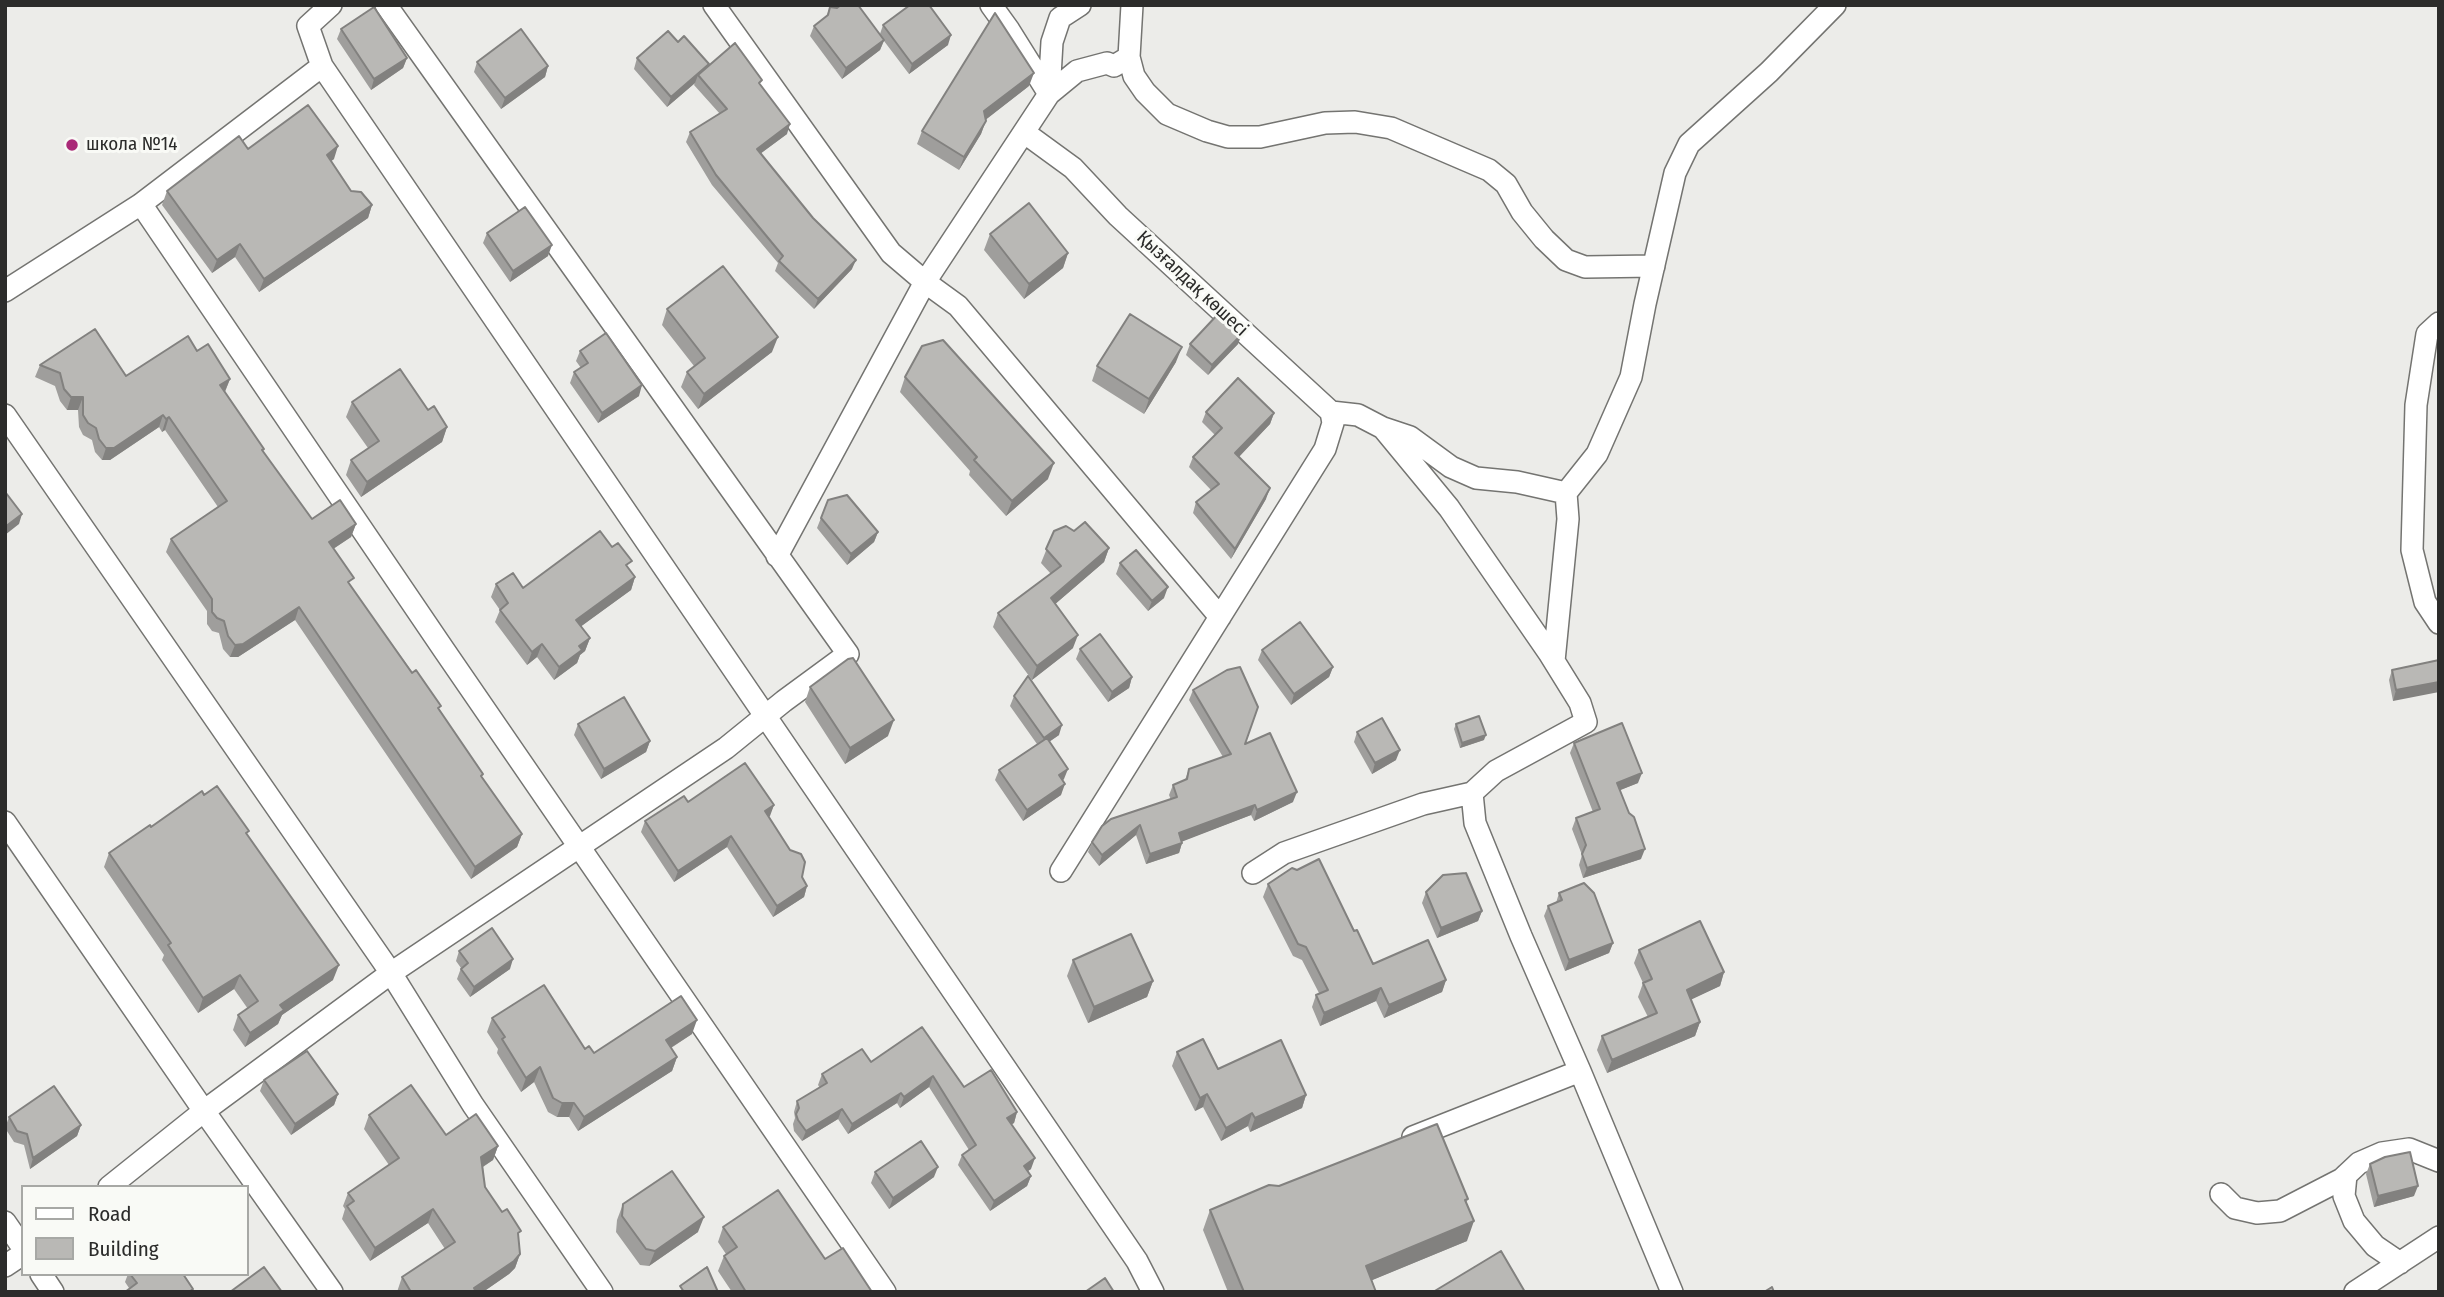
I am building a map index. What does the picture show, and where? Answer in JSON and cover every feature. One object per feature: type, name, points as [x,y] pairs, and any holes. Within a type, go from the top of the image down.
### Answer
[{"type":"street","points":[[331,5],[308,26],[322,66],[1137,1261],[1153,1292]]},
{"type":"street","points":[[112,1185],[204,1111],[391,974],[726,748],[848,654],[386,5]]},
{"type":"street","points":[[714,5],[891,253],[958,306],[1220,617]]},
{"type":"street","points":[[991,5],[1049,94]]},
{"type":"street","points":[[1049,94],[1052,12],[1080,5]]},
{"type":"street","points":[[1132,5],[1129,57],[1134,76],[1145,92],[1167,114],[1206,131],[1228,137],[1260,137],[1325,123],[1355,122],[1391,128],[1462,156],[1489,170],[1506,184],[1522,212],[1566,260],[1585,267],[1654,266]]},
{"type":"street","points":[[1554,661],[1568,519],[1566,493],[1597,454],[1631,377],[1675,173],[1689,144],[1769,72],[1835,5]]},
{"type":"street","points":[[777,556],[925,282],[1049,94],[1077,71],[1107,63],[1114,66],[1129,57]]},
{"type":"street","points":[[5,291],[141,204],[322,66]]},
{"type":"street","name":"Қызғалдақ көшесі","points":[[1025,133],[1073,168],[1118,216],[1331,412]]},
{"type":"street","points":[[141,204],[885,1292]]},
{"type":"street","points":[[2439,323],[2427,334],[2416,405],[2412,550],[2425,602],[2439,624]]},
{"type":"street","points":[[1061,871],[1325,449],[1334,423],[1331,412],[1359,415],[1383,428],[1410,437],[1451,467],[1476,478],[1517,482],[1566,493]]},
{"type":"street","points":[[5,415],[391,974],[473,1105],[602,1292]]},
{"type":"street","points":[[1253,873],[1284,853],[1423,804],[1472,793],[1496,771],[1586,722],[1580,703],[1554,661],[1449,508],[1383,428]]},
{"type":"street","points":[[1472,793],[1475,823],[1672,1292]]},
{"type":"street","points":[[5,822],[332,1292]]},
{"type":"street","points":[[1392,1145],[1580,1071]]},
{"type":"street","points":[[2221,1194],[2235,1208],[2258,1213],[2280,1211],[2346,1175],[2359,1163],[2382,1153],[2409,1149],[2439,1161]]},
{"type":"street","points":[[2346,1175],[2344,1196],[2354,1221],[2375,1245],[2400,1263]]},
{"type":"street","points":[[5,1222],[21,1245]]},
{"type":"street","points":[[2355,1292],[2439,1237]]},
{"type":"street","points":[[5,1266],[21,1256]]},
{"type":"street","points":[[42,1276],[53,1292]]},
{"type":"building","points":[[841,5],[858,5],[884,40],[846,68],[814,26],[828,15],[830,7],[837,8]]},
{"type":"building","points":[[910,5],[929,5],[951,35],[912,64],[883,25]]},
{"type":"building","points":[[374,7],[407,58],[374,79],[341,29]]},
{"type":"building","points":[[995,13],[1034,73],[984,111],[986,121],[964,157],[922,131]]},
{"type":"building","points":[[521,29],[548,66],[505,98],[477,62]]},
{"type":"building","points":[[668,31],[678,42],[684,36],[709,64],[671,97],[637,58]]},
{"type":"building","points":[[735,43],[762,80],[759,83],[790,124],[757,149],[813,218],[856,260],[818,299],[779,261],[783,256],[716,175],[690,132],[727,109],[698,75]]},
{"type":"building","points":[[308,105],[338,146],[327,155],[351,191],[361,192],[372,205],[264,279],[240,244],[217,260],[167,191],[239,136],[248,149]]},
{"type":"building","points":[[1029,203],[1068,253],[1029,284],[990,234]]},
{"type":"building","points":[[525,207],[552,245],[513,271],[487,233]]},
{"type":"building","points":[[723,266],[778,337],[704,394],[687,372],[705,358],[667,309]]},
{"type":"building","points":[[1219,313],[1242,334],[1212,365],[1190,344]]},
{"type":"building","points":[[1130,314],[1182,347],[1149,399],[1097,366]]},
{"type":"building","points":[[95,329],[126,376],[188,336],[197,351],[208,344],[230,379],[220,385],[264,449],[262,450],[312,519],[340,500],[356,524],[329,542],[354,578],[348,582],[412,673],[416,670],[441,706],[438,708],[483,774],[481,776],[522,834],[475,867],[299,607],[243,644],[235,645],[228,636],[224,621],[212,612],[212,599],[171,539],[227,501],[169,417],[166,419],[163,415],[114,448],[106,448],[99,439],[96,428],[88,423],[83,415],[83,397],[71,397],[64,389],[60,373],[40,365]]},
{"type":"building","points":[[606,333],[642,385],[602,413],[574,372],[588,363],[580,351]]},
{"type":"building","points":[[943,340],[1054,463],[1012,501],[974,460],[977,457],[905,377],[922,346]]},
{"type":"building","points":[[400,369],[428,410],[434,406],[447,427],[367,482],[351,460],[379,441],[352,402]]},
{"type":"building","points":[[1238,378],[1274,413],[1235,453],[1270,488],[1235,549],[1196,502],[1219,484],[1193,457],[1222,428],[1206,412]]},
{"type":"building","points":[[5,494],[22,514],[5,527]]},
{"type":"building","points":[[847,495],[878,532],[851,554],[821,518],[828,500]]},
{"type":"building","points":[[1085,522],[1109,548],[1051,598],[1078,635],[1037,666],[998,613],[1061,566],[1046,549],[1054,531],[1066,526],[1074,531]]},
{"type":"building","points":[[600,531],[612,547],[618,543],[632,561],[626,565],[635,577],[576,620],[590,638],[579,646],[582,650],[559,667],[542,644],[532,652],[500,610],[508,603],[496,584],[513,573],[523,588]]},
{"type":"building","points":[[1136,550],[1168,587],[1152,601],[1120,563]]},
{"type":"building","points":[[1300,622],[1333,667],[1294,694],[1262,650]]},
{"type":"building","points":[[1100,634],[1132,677],[1112,692],[1080,649]]},
{"type":"building","points":[[853,658],[894,720],[850,748],[810,687]]},
{"type":"building","points":[[2439,660],[2439,682],[2396,690],[2392,670]]},
{"type":"building","points":[[1240,667],[1258,707],[1245,744],[1270,733],[1297,792],[1257,810],[1255,805],[1179,833],[1182,843],[1150,854],[1140,825],[1102,855],[1092,842],[1102,826],[1111,819],[1177,797],[1173,785],[1187,779],[1189,769],[1231,754],[1193,690],[1227,670]]},
{"type":"building","points":[[1028,676],[1062,725],[1044,738],[1014,696]]},
{"type":"building","points":[[624,697],[650,741],[604,769],[578,724]]},
{"type":"building","points":[[1479,716],[1486,735],[1462,743],[1456,724]]},
{"type":"building","points":[[1382,718],[1400,750],[1375,763],[1357,732]]},
{"type":"building","points":[[1622,723],[1642,773],[1617,783],[1629,813],[1634,817],[1645,849],[1587,868],[1582,854],[1586,845],[1576,818],[1600,809],[1574,743]]},
{"type":"building","points":[[1047,738],[1068,769],[1059,775],[1065,784],[1027,810],[999,770]]},
{"type":"building","points":[[745,763],[774,805],[765,811],[790,850],[801,854],[805,862],[802,877],[807,886],[777,906],[731,836],[678,871],[645,821],[684,796],[688,802]]},
{"type":"building","points":[[217,786],[249,831],[246,833],[339,965],[280,1005],[284,1010],[250,1033],[238,1015],[258,1001],[240,975],[203,998],[168,945],[171,943],[109,853],[202,791],[204,795]]},
{"type":"building","points":[[1319,859],[1373,964],[1428,940],[1446,980],[1389,1005],[1381,988],[1324,1013],[1316,995],[1328,990],[1306,947],[1298,944],[1268,884],[1292,868],[1297,870]]},
{"type":"building","points":[[1466,873],[1482,911],[1441,928],[1426,892],[1443,875]]},
{"type":"building","points":[[1584,883],[1594,893],[1613,943],[1569,960],[1548,906],[1562,900],[1559,893]]},
{"type":"building","points":[[1700,921],[1724,972],[1687,990],[1700,1022],[1612,1060],[1602,1036],[1657,1013],[1643,983],[1652,979],[1639,950]]},
{"type":"building","points":[[492,928],[513,959],[474,987],[461,969],[468,963],[459,951]]},
{"type":"building","points":[[1131,934],[1153,981],[1094,1007],[1073,960]]},
{"type":"building","points":[[544,985],[585,1049],[589,1046],[594,1053],[681,996],[697,1020],[666,1040],[677,1057],[584,1117],[574,1103],[562,1103],[553,1098],[540,1067],[526,1078],[492,1018]]},
{"type":"building","points":[[922,1027],[964,1087],[991,1070],[1017,1112],[1007,1118],[1035,1158],[1024,1166],[1031,1176],[994,1201],[962,1155],[976,1145],[933,1076],[904,1097],[901,1093],[852,1124],[842,1109],[806,1131],[798,1120],[797,1101],[827,1083],[822,1074],[862,1049],[871,1062]]},
{"type":"building","points":[[1203,1039],[1218,1069],[1281,1040],[1306,1095],[1255,1118],[1252,1113],[1226,1128],[1207,1094],[1200,1098],[1177,1052]]},
{"type":"building","points":[[307,1051],[338,1094],[295,1124],[264,1080]]},
{"type":"building","points":[[411,1085],[446,1135],[476,1114],[498,1146],[481,1157],[485,1187],[502,1212],[507,1209],[521,1231],[518,1233],[520,1254],[474,1288],[476,1292],[411,1292],[402,1277],[455,1242],[433,1209],[375,1248],[347,1206],[354,1201],[348,1193],[399,1158],[369,1115]]},
{"type":"building","points":[[54,1086],[81,1125],[33,1158],[27,1134],[17,1131],[9,1117]]},
{"type":"building","points":[[1437,1124],[1468,1199],[1465,1200],[1474,1221],[1366,1266],[1376,1292],[1244,1292],[1210,1210],[1269,1185],[1279,1186]]},
{"type":"building","points":[[921,1141],[938,1167],[893,1198],[875,1172]]},
{"type":"building","points":[[2410,1152],[2418,1186],[2378,1196],[2370,1164],[2385,1157]]},
{"type":"building","points":[[672,1171],[704,1217],[655,1251],[646,1249],[622,1216],[623,1204]]},
{"type":"building","points":[[778,1190],[825,1259],[843,1248],[872,1292],[746,1292],[724,1256],[737,1247],[723,1227]]},
{"type":"building","points":[[1501,1251],[1525,1292],[1433,1292]]},
{"type":"building","points":[[264,1267],[282,1292],[230,1292]]},
{"type":"building","points":[[707,1267],[718,1292],[684,1292],[680,1286]]},
{"type":"building","points":[[132,1276],[184,1276],[193,1289],[189,1292],[125,1292],[137,1283]]},
{"type":"building","points":[[1105,1278],[1114,1292],[1085,1292]]},
{"type":"place","name":"школа №14","points":[[72,145]]}]
